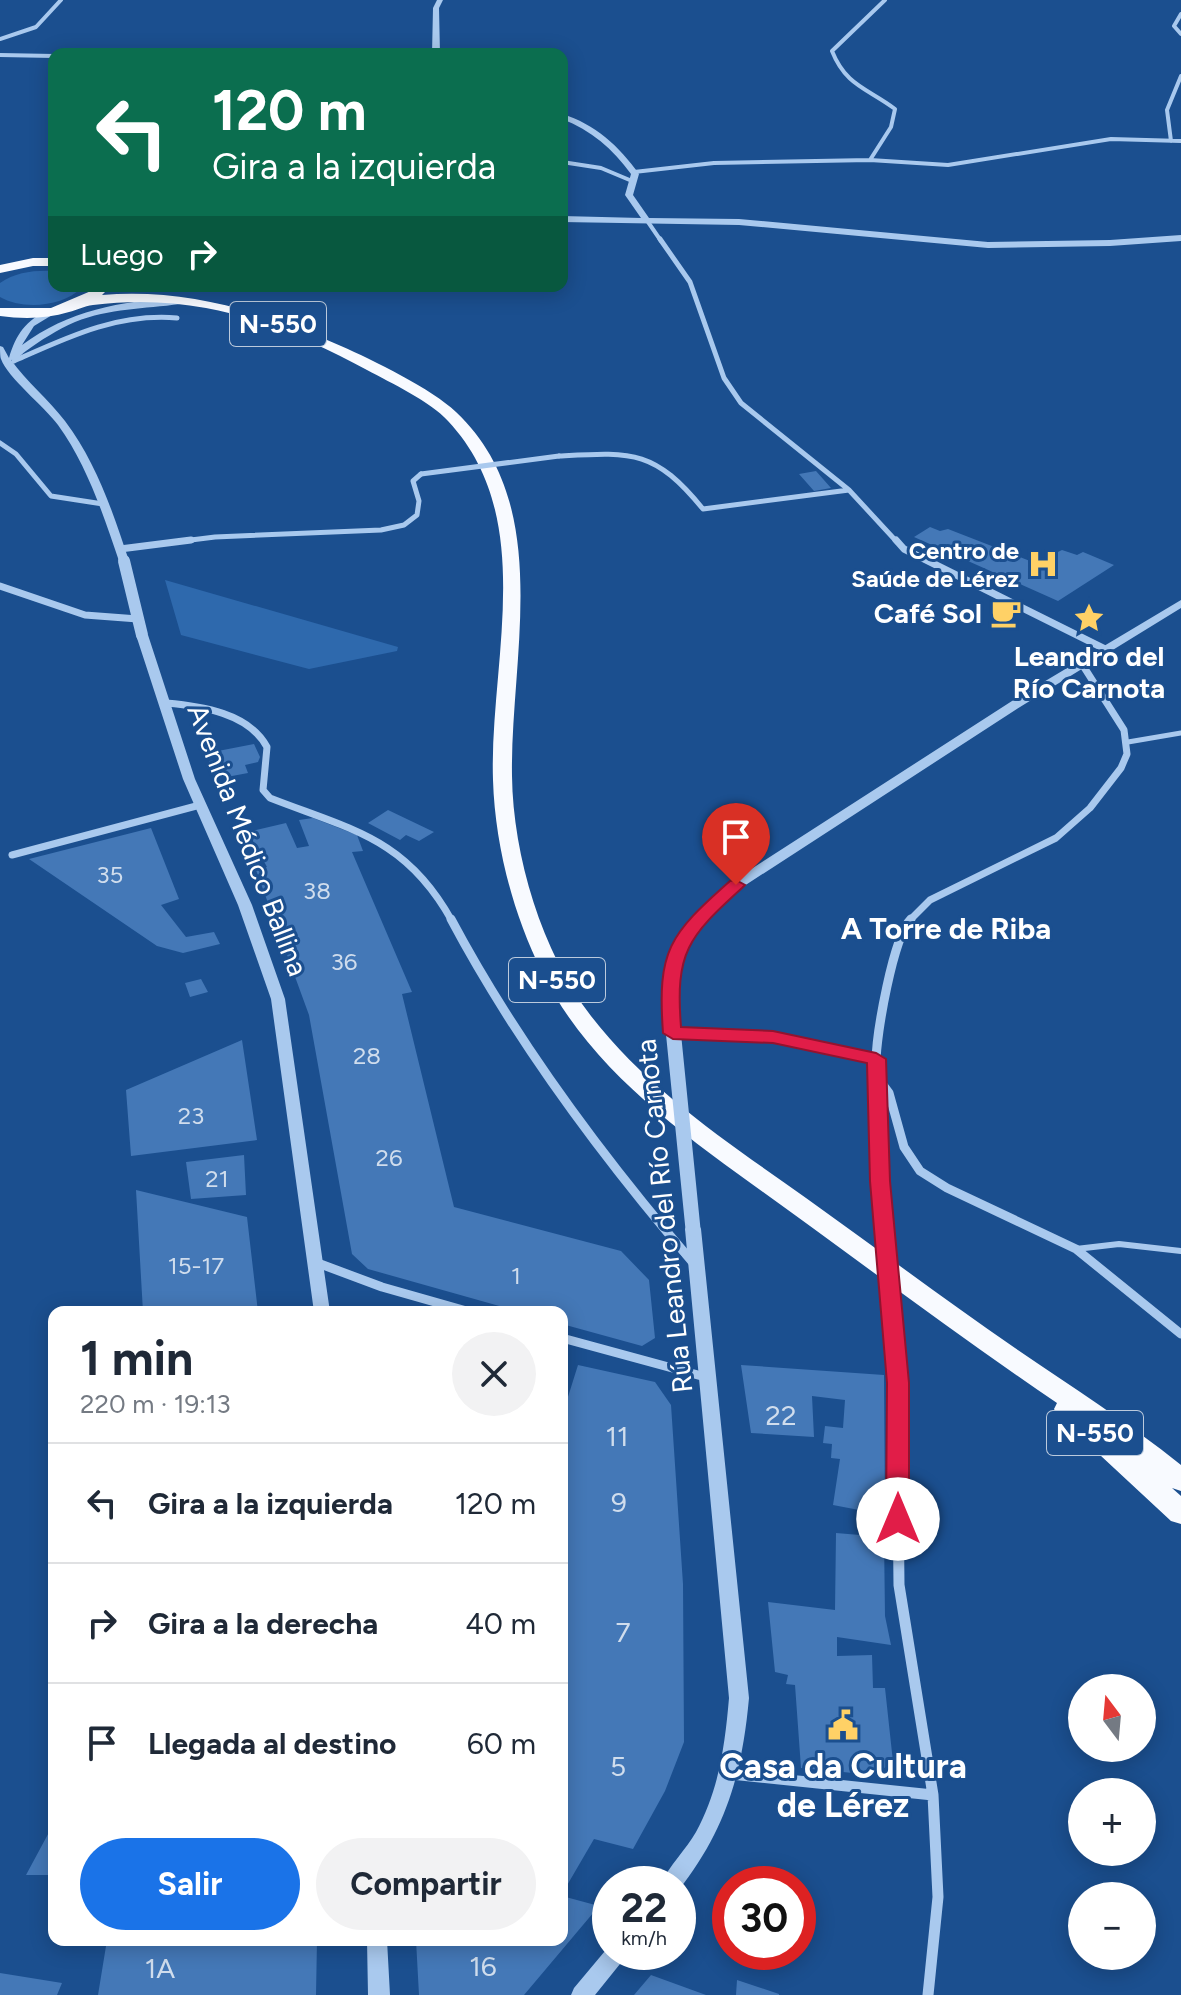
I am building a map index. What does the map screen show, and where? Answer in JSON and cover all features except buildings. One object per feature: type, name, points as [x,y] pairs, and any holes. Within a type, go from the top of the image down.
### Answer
[{"type":"highway","points":[[0,258],[48,262]]},
{"type":"highway","points":[[0,269],[33,262]]},
{"type":"highway","name":"N-550","points":[[86,301],[96,292]]},
{"type":"highway","name":"N-550","points":[[215,292],[334,331],[379,355],[452,416],[486,462],[501,499],[513,555],[502,787],[520,882],[544,959],[581,1020],[625,1068],[734,1159],[1006,1355],[1130,1438],[1181,1480]]},
{"type":"highway","name":"N-550","points":[[0,312],[52,312],[86,301],[132,295],[170,296],[207,303],[280,324],[362,360],[452,416]]},
{"type":"highway","name":"N-550","points":[[1006,1355],[1181,1513]]},
{"type":"street","points":[[0,39],[36,27],[61,0]]},
{"type":"street","points":[[436,48],[436,8],[440,0]]},
{"type":"street","points":[[870,160],[891,127],[895,109],[855,86],[832,51],[885,0]]},
{"type":"street","points":[[1181,14],[1174,26],[1181,34]]},
{"type":"street","points":[[0,55],[48,56]]},
{"type":"street","points":[[1171,141],[1167,110],[1181,76]]},
{"type":"street","points":[[568,119],[597,132],[633,176]]},
{"type":"street","points":[[568,163],[633,176],[695,164],[870,160],[948,165],[1111,139],[1181,141]]},
{"type":"street","points":[[633,176],[629,195],[690,282],[730,390],[755,416],[849,490],[904,549],[1105,649]]},
{"type":"street","points":[[568,219],[739,222],[988,245],[1110,243],[1181,238]]},
{"type":"street","points":[[14,358],[40,335],[89,313],[115,306],[207,303]]},
{"type":"street","points":[[14,358],[23,329],[35,319],[52,312]]},
{"type":"street","points":[[14,358],[106,321],[157,315],[177,318]]},
{"type":"street","name":"Avenida Médico Ballina","points":[[1,353],[65,428],[103,504],[122,555],[142,635],[189,779],[245,905],[278,999],[321,1306]]},
{"type":"street","name":"Avenida Médico Ballina","points":[[14,358],[18,373]]},
{"type":"street","points":[[0,443],[16,454],[51,496],[103,504]]},
{"type":"street","points":[[122,555],[215,537],[381,530],[404,525],[417,515],[419,501],[413,481],[421,474],[559,456],[623,453],[659,462],[683,482],[703,509],[849,490]]},
{"type":"street","points":[[0,586],[84,616],[122,621],[138,619]]},
{"type":"street","name":"Rúa Leandro del Río Carnota","points":[[684,1866],[701,1842],[731,1774],[739,1698],[738,1657],[673,1033],[670,970],[684,936],[714,902],[1181,603]]},
{"type":"street","points":[[928,1995],[938,1897],[933,1795],[899,1585],[896,1356],[880,1181],[876,1059],[892,963],[906,924],[930,900],[1036,850],[1073,824],[1090,808],[1121,768],[1128,742],[1117,716],[1082,664]]},
{"type":"street","points":[[166,703],[199,706],[241,722],[258,733],[267,744],[269,758],[262,779],[263,790],[270,798],[365,834],[389,847],[410,864],[437,895],[484,982],[536,1059],[654,1218],[696,1266]]},
{"type":"street","points":[[12,855],[200,805]]},
{"type":"street","points":[[877,1077],[889,1093],[904,1147],[920,1171],[947,1188],[1076,1249],[1181,1334]]},
{"type":"street","points":[[315,1262],[382,1287],[449,1306]]},
{"type":"street","points":[[568,1340],[710,1378]]},
{"type":"street","points":[[731,1774],[933,1795]]},
{"type":"street","points":[[377,1946],[379,1995]]},
{"type":"street","points":[[582,1995],[602,1970]]},
{"type":"lane","points":[[1128,742],[1181,733]]},
{"type":"lane","points":[[673,1033],[773,1037],[876,1059]]},
{"type":"lane","points":[[1076,1249],[1119,1244],[1181,1251]]},
{"type":"shaded area","points":[[48,271],[48,292],[76,292],[53,303],[31,305],[0,297],[0,283],[6,279]]},
{"type":"shaded area","points":[[165,580],[398,647],[397,651],[309,669],[181,635]]},
{"type":"place","name":"Centro de Saúde de Lérez","points":[[1043,564]]},
{"type":"place","name":"Café Sol","points":[[1006,613]]},
{"type":"place","name":"Leandro del Río Carnota","points":[[1089,618]]},
{"type":"place","name":"Casa da Cultura de Lérez","points":[[843,1725]]},
{"type":"district","name":"A Torre de Riba","points":[[946,928]]},
{"type":"route","points":[[736,885],[697,919],[675,954],[669,989],[673,1033],[773,1037],[876,1059],[880,1181],[898,1383],[898,1519]]}]
